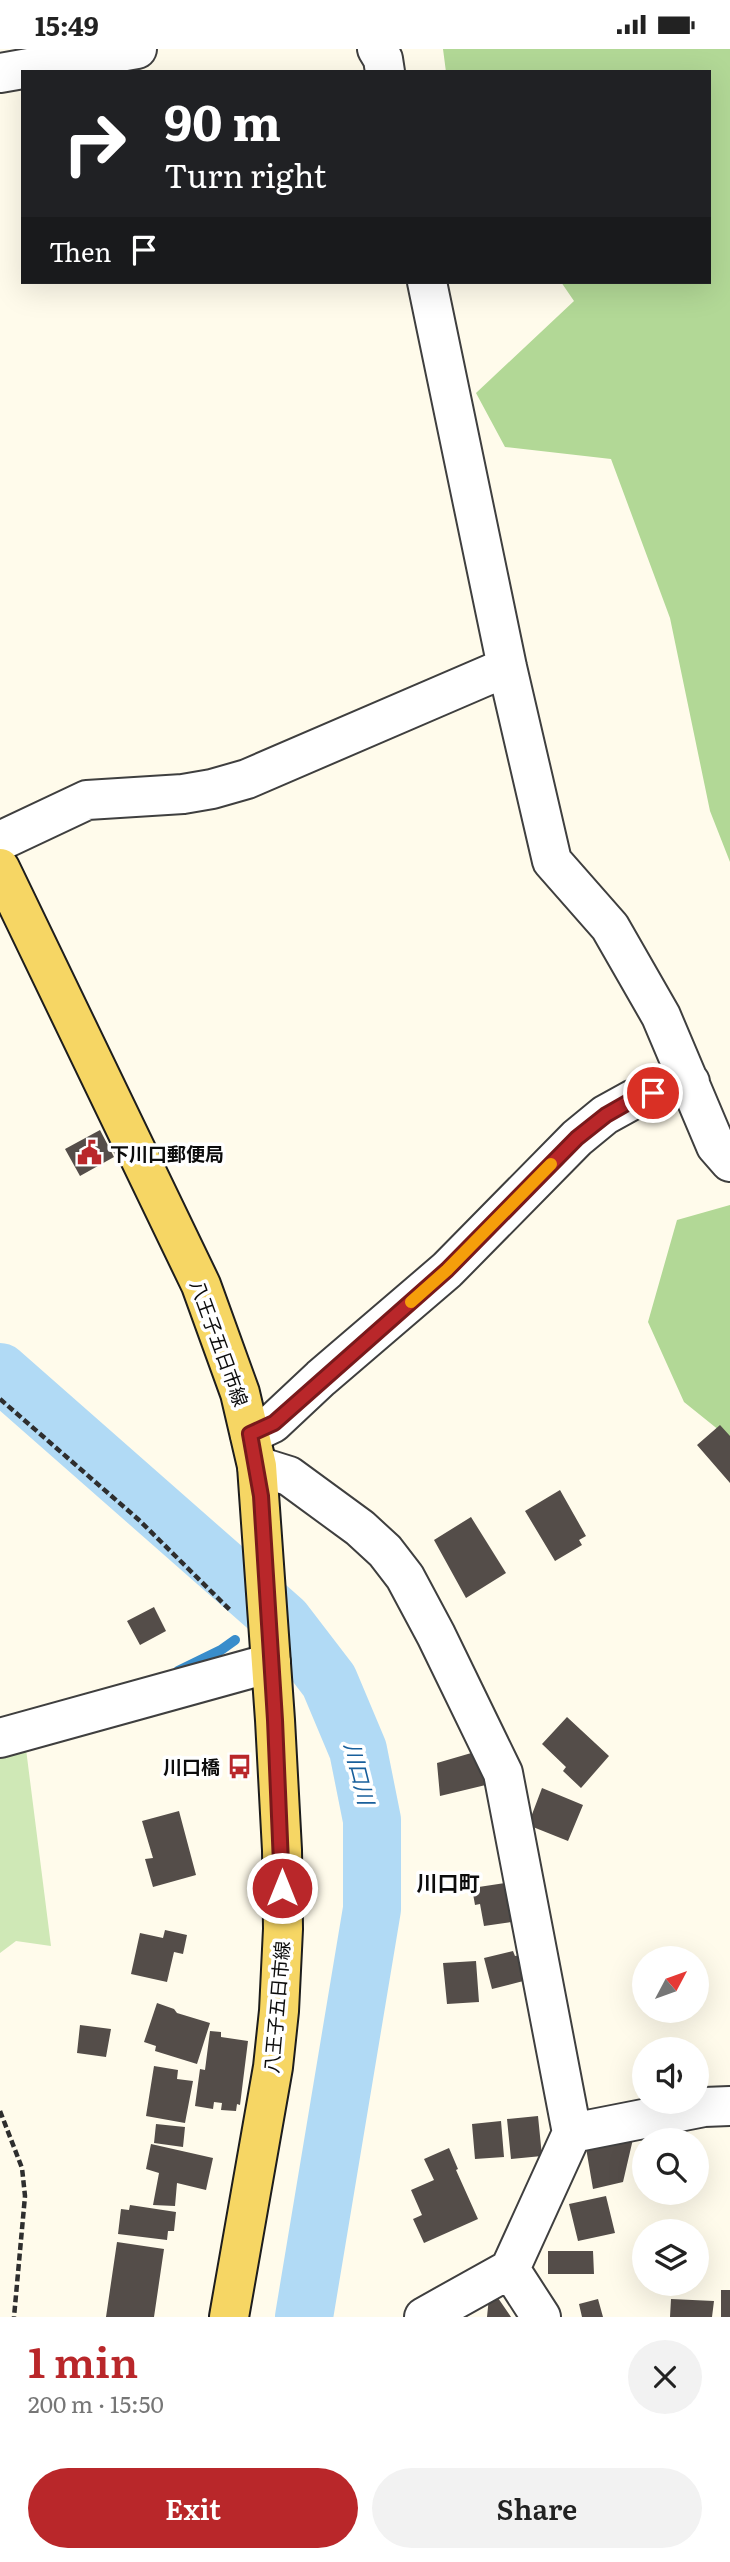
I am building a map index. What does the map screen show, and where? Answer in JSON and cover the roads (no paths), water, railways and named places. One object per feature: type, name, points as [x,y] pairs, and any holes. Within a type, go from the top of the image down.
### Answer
[{"type":"main road","name":"八王子五日市線","points":[[0,868],[201,1285],[236,1380],[256,1465],[282,1850],[283,1929],[273,2067],[229,2317]]},
{"type":"street","points":[[0,73],[137,49]]},
{"type":"street","points":[[377,49],[383,59],[385,70]]},
{"type":"street","points":[[427,284],[507,667],[552,861],[610,927],[661,1016],[716,1146],[730,1162]]},
{"type":"street","points":[[0,841],[87,800],[183,794],[247,779],[507,667]]},
{"type":"street","points":[[424,2317],[510,2269],[572,2133],[503,1773],[436,1635],[405,1577],[386,1551],[360,1528],[289,1476],[256,1465],[274,1423],[447,1270],[577,1138],[606,1115],[634,1099],[690,1082]]},
{"type":"street","points":[[0,1738],[271,1664]]},
{"type":"street","points":[[572,2133],[704,2107],[730,2106]]},
{"type":"street","points":[[510,2269],[541,2317]]},
{"type":"waterway","name":"川口川","points":[[0,1372],[283,1621],[329,1681],[358,1750],[372,1820],[372,1909],[304,2317]]},
{"type":"waterway","points":[[178,1671],[235,1640]]},
{"type":"place","name":"下川口郵便局","points":[[90,1153]]},
{"type":"place","name":"川口橋","points":[[240,1766]]},
{"type":"district","name":"川口町","points":[[448,1881]]}]
